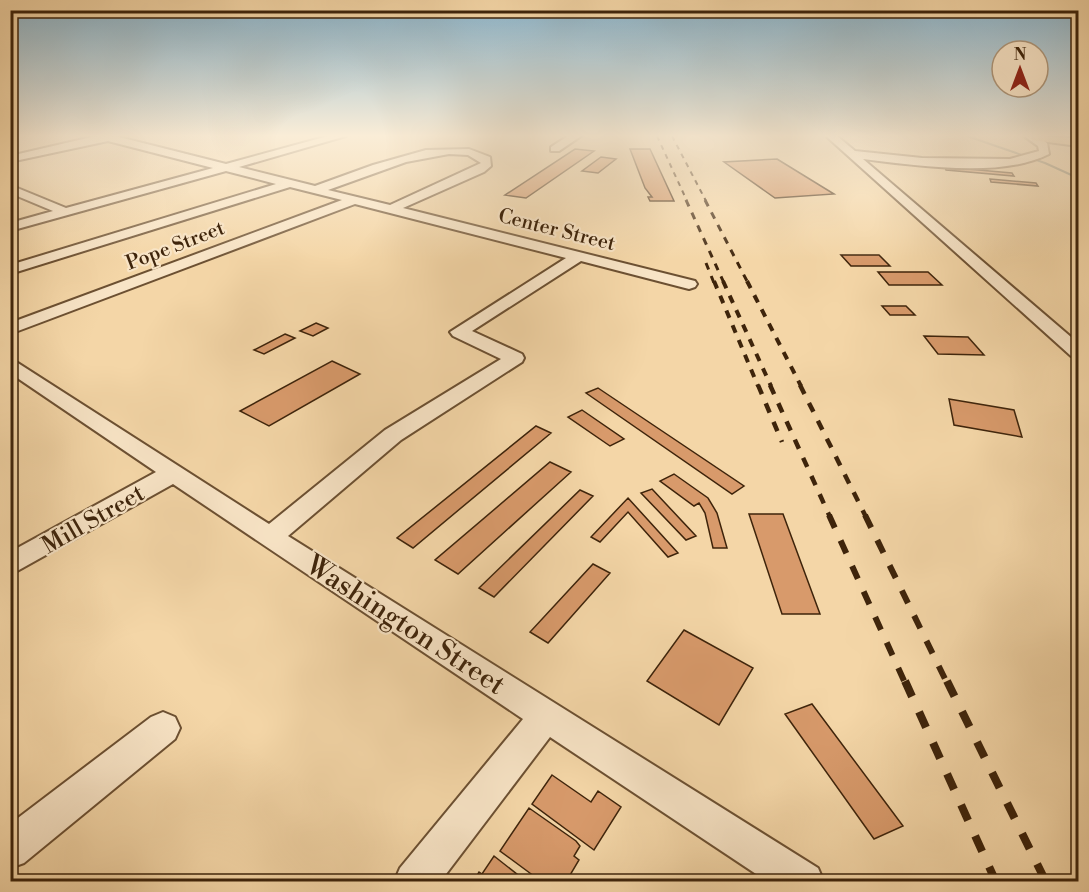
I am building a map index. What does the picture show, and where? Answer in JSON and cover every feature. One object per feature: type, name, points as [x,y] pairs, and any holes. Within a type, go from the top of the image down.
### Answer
[{"type":"street","points":[[10,227],[191,178]]},
{"type":"street","name":"Center Street","points":[[266,178],[689,284]]},
{"type":"street","points":[[316,190],[353,178]]},
{"type":"street","points":[[391,209],[463,178]]},
{"type":"street","points":[[880,178],[1078,352]]},
{"type":"street","points":[[10,270],[288,183]]},
{"type":"street","points":[[10,188],[66,212]]},
{"type":"street","name":"Pope Street","points":[[10,329],[354,200]]},
{"type":"street","points":[[270,537],[393,435],[515,358],[459,332],[579,256]]},
{"type":"street","name":"Washington Street","points":[[10,364],[270,537],[804,882]]},
{"type":"street","name":"Mill Street","points":[[10,565],[175,472]]},
{"type":"street","points":[[414,882],[547,715]]},
{"type":"street","points":[[10,849],[163,728]]},
{"type":"building","points":[[531,178],[555,178],[526,198],[505,195]]},
{"type":"building","points":[[641,178],[663,178],[674,201],[650,201],[648,197],[652,197]]},
{"type":"building","points":[[746,178],[807,178],[834,194],[775,198]]},
{"type":"building","points":[[990,179],[1036,183],[1038,186],[991,182]]},
{"type":"building","points":[[841,255],[879,255],[890,266],[851,266]]},
{"type":"building","points":[[878,272],[928,272],[942,285],[889,285]]},
{"type":"building","points":[[882,306],[906,306],[915,315],[890,315]]},
{"type":"building","points":[[316,323],[328,328],[313,336],[300,331]]},
{"type":"building","points":[[285,334],[295,338],[264,354],[254,350]]},
{"type":"building","points":[[924,336],[968,337],[984,355],[938,354]]},
{"type":"building","points":[[332,361],[360,374],[269,426],[240,411]]},
{"type":"building","points":[[598,388],[744,486],[732,494],[586,393]]},
{"type":"building","points":[[949,399],[1014,410],[1022,437],[954,425]]},
{"type":"building","points":[[582,410],[624,439],[610,446],[568,417]]},
{"type":"building","points":[[536,426],[551,433],[413,548],[397,538]]},
{"type":"building","points":[[550,462],[571,472],[458,574],[435,560]]},
{"type":"building","points":[[674,474],[708,498],[717,513],[727,548],[713,548],[705,513],[699,503],[694,506],[660,481]]},
{"type":"building","points":[[652,489],[696,536],[686,540],[641,493]]},
{"type":"building","points":[[580,490],[593,496],[494,597],[479,588]]},
{"type":"building","points":[[628,498],[678,553],[668,557],[628,512],[600,542],[591,537]]},
{"type":"building","points":[[749,514],[783,514],[820,614],[782,614]]},
{"type":"building","points":[[593,564],[610,573],[548,643],[530,632]]},
{"type":"building","points":[[684,630],[753,668],[719,725],[647,681]]},
{"type":"building","points":[[812,704],[903,826],[874,839],[785,714]]},
{"type":"building","points":[[552,775],[591,802],[598,791],[621,807],[594,850],[532,804]]},
{"type":"building","points":[[529,808],[580,846],[574,856],[579,860],[566,882],[549,879],[542,882],[500,851]]},
{"type":"building","points":[[494,856],[527,882],[473,882],[479,872],[482,874]]},
{"type":"railway","points":[[676,178],[687,201]]},
{"type":"railway","points":[[694,178],[706,201]]},
{"type":"railway","points":[[686,200],[724,283]]},
{"type":"railway","points":[[705,200],[748,283]]},
{"type":"railway","points":[[706,263],[714,283]]},
{"type":"railway","points":[[714,281],[758,386]]},
{"type":"railway","points":[[723,281],[771,386]]},
{"type":"railway","points":[[747,281],[801,386]]},
{"type":"railway","points":[[758,385],[782,442]]},
{"type":"railway","points":[[770,385],[830,517]]},
{"type":"railway","points":[[800,385],[865,515]]},
{"type":"railway","points":[[829,515],[905,683]]},
{"type":"railway","points":[[865,515],[947,683]]},
{"type":"railway","points":[[905,681],[996,882]]},
{"type":"railway","points":[[947,681],[1046,882]]}]
